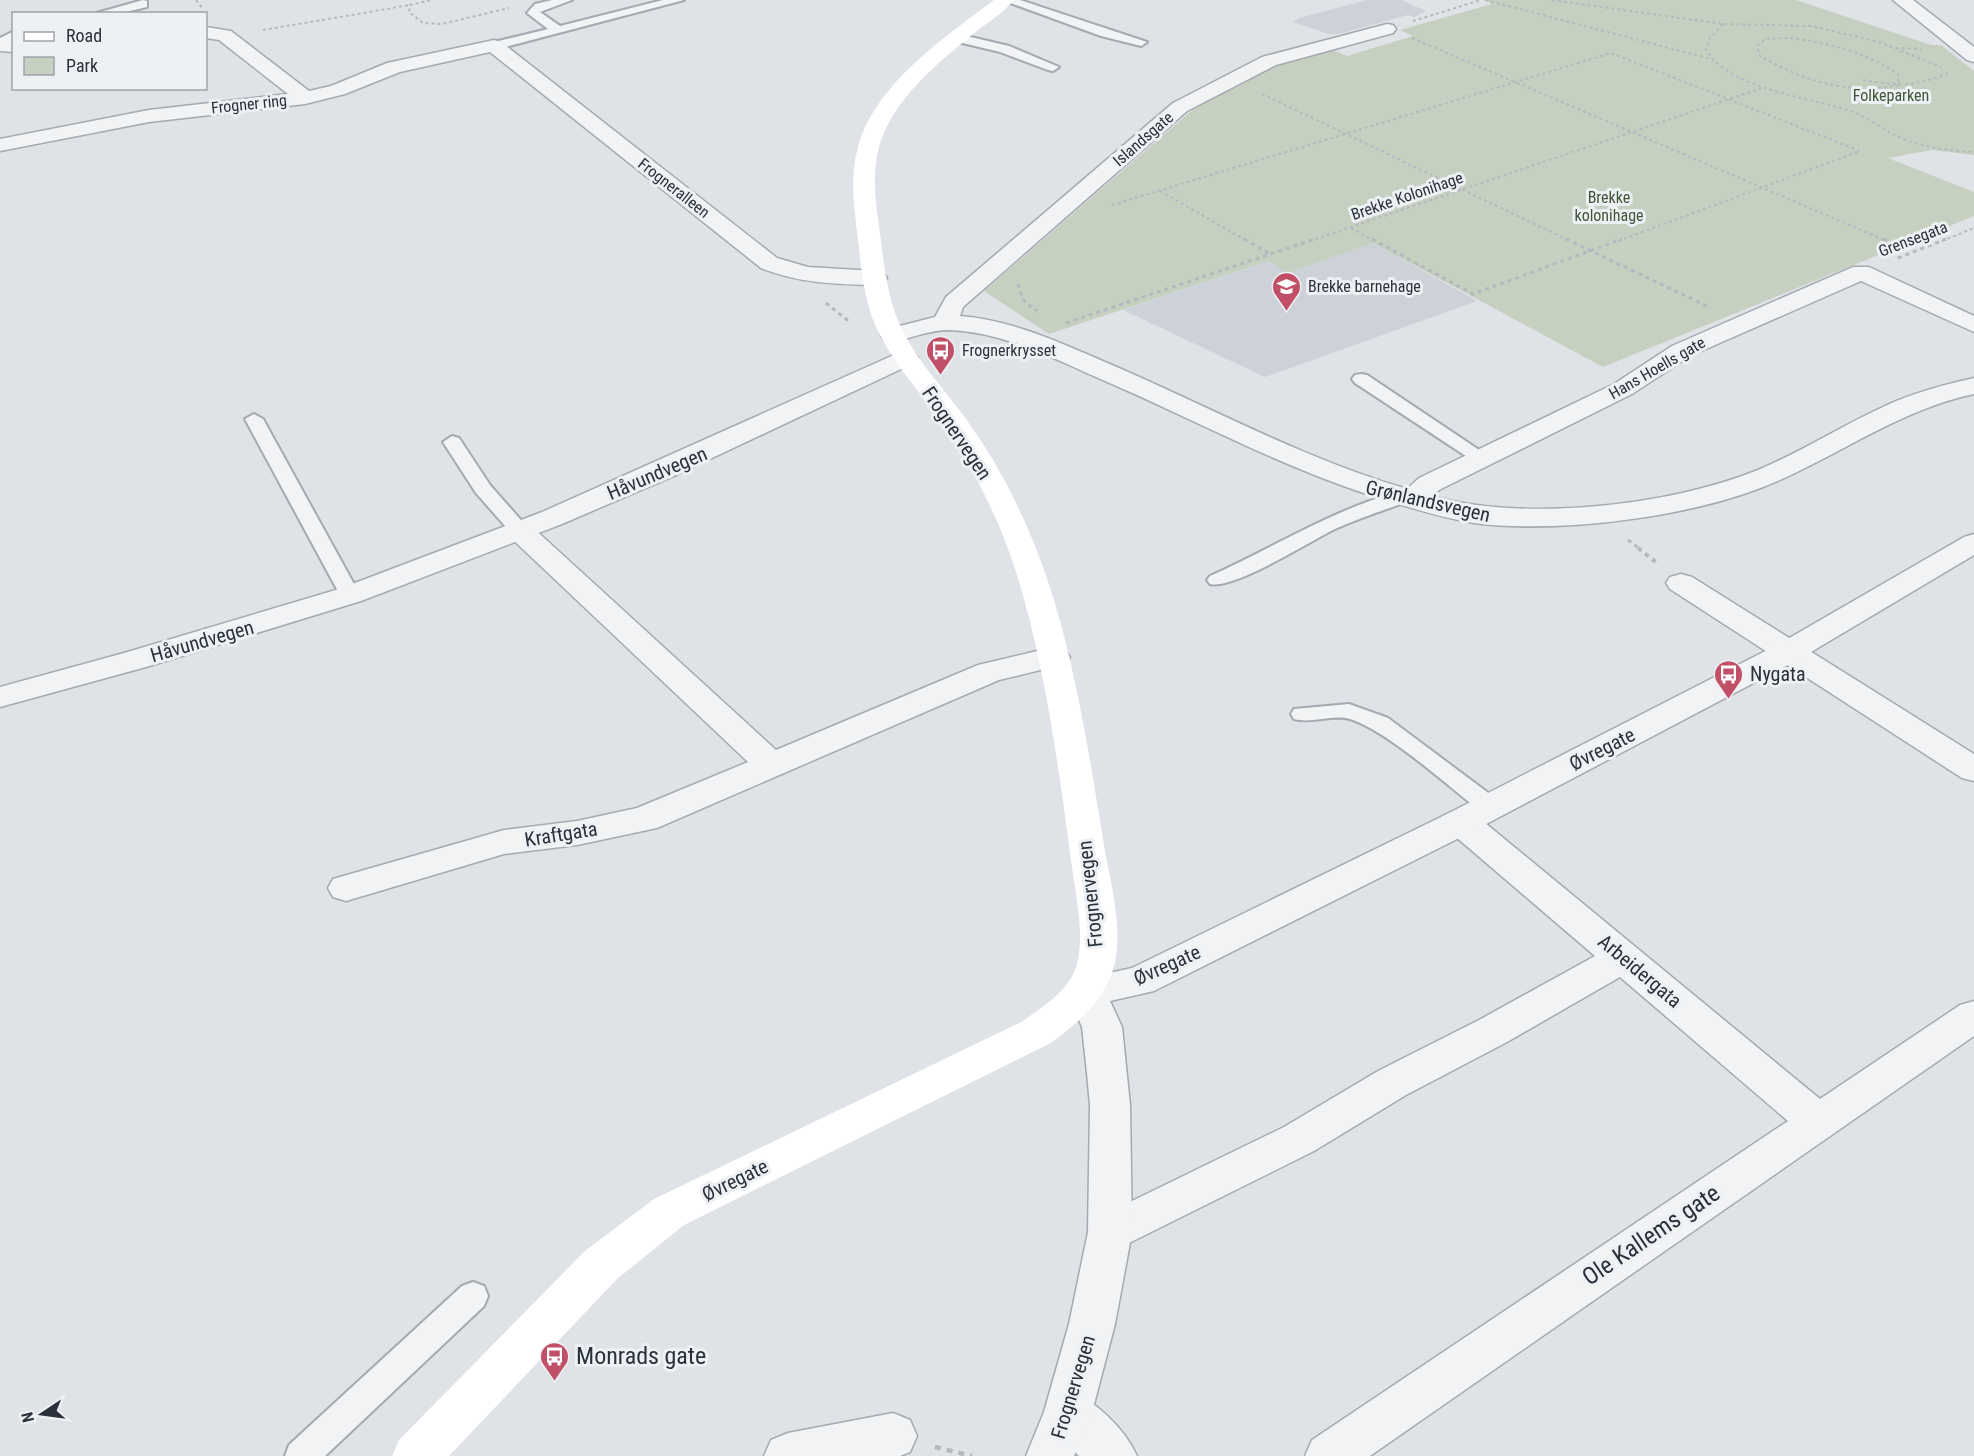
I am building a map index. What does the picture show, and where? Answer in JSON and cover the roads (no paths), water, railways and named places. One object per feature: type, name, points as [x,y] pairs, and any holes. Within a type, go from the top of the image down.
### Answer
[{"type":"main road","points":[[899,346],[874,278],[865,206],[868,147],[877,124],[892,103],[928,64],[1007,0]]},
{"type":"main road","name":"Frognervegen","points":[[899,346],[957,426],[1003,504],[1030,570],[1054,657],[1086,842],[1098,931],[1097,962],[1086,991]]},
{"type":"main road","name":"Øvregate","points":[[416,1456],[594,1272],[629,1241],[669,1212],[1037,1032],[1064,1012],[1086,991]]},
{"type":"street","points":[[1902,0],[1973,54]]},
{"type":"street","name":"Islandsgate","points":[[947,322],[948,311],[954,302],[1180,107],[1269,61],[1388,29]]},
{"type":"street","points":[[215,34],[305,98]]},
{"type":"street","name":"Frogner ring","points":[[0,145],[149,116],[305,98],[338,90],[394,67],[494,46]]},
{"type":"street","name":"Frogneralleen","points":[[494,46],[769,263],[784,270],[817,277],[874,278]]},
{"type":"street","name":"Hans Hoells gate","points":[[1407,498],[1429,484],[1623,389],[1681,351],[1861,272],[1974,325]]},
{"type":"street","name":"Grønlandsvegen","points":[[899,346],[947,322],[1025,337],[1129,380],[1312,468],[1361,486],[1489,516],[1535,517],[1596,513],[1696,496],[1766,476],[1920,401],[1950,390],[1974,386]]},
{"type":"street","name":"Håvundvegen","points":[[0,697],[157,654],[350,595],[520,531],[726,443],[878,370],[899,346]]},
{"type":"street","points":[[520,531],[770,763]]},
{"type":"street","name":"Øvregate","points":[[1086,991],[1140,981],[1476,815],[1790,651],[1974,543]]},
{"type":"street","points":[[1681,583],[1974,770]]},
{"type":"street","name":"Kraftgata","points":[[346,888],[504,842],[577,833],[645,819],[770,763],[989,672],[1054,657]]},
{"type":"street","name":"Arbeidergata","points":[[1476,815],[1624,957],[1817,1121]]},
{"type":"street","points":[[1110,1232],[1299,1139],[1392,1083],[1493,1031],[1624,957]]},
{"type":"street","name":"Frognervegen","points":[[1050,1456],[1068,1412],[1092,1324],[1110,1232],[1110,1106],[1107,1073],[1102,1027],[1086,991]]},
{"type":"street","name":"Ole Kallems gate","points":[[1329,1456],[1974,1016]]},
{"type":"street","points":[[1068,1412],[1113,1456]]},
{"type":"street","points":[[788,1456],[893,1436]]},
{"type":"lane","points":[[558,30],[536,15],[534,10],[566,0]]},
{"type":"lane","points":[[494,46],[678,0]]},
{"type":"lane","points":[[1007,0],[1105,33],[1141,42]]},
{"type":"lane","points":[[108,12],[143,4]]},
{"type":"lane","points":[[958,38],[1004,49],[1053,67]]},
{"type":"lane","points":[[1361,379],[1482,458]]},
{"type":"lane","points":[[254,419],[350,595]]},
{"type":"lane","points":[[452,442],[483,489],[520,531]]},
{"type":"lane","points":[[1217,580],[1275,554],[1329,525],[1407,498]]},
{"type":"lane","points":[[1302,714],[1349,711],[1380,723],[1476,815]]},
{"type":"lane","points":[[301,1456],[473,1296]]},
{"type":"place","name":"Brekke barnehage","points":[[1287,312]]},
{"type":"place","name":"Frognerkrysset","points":[[941,376]]},
{"type":"place","name":"Nygata","points":[[1729,700]]},
{"type":"place","name":"Monrads gate","points":[[555,1382]]},
{"type":"park label","name":"Folkeparken","points":[[1891,95]]},
{"type":"park label","name":"Brekke kolonihage","points":[[1609,206]]}]
